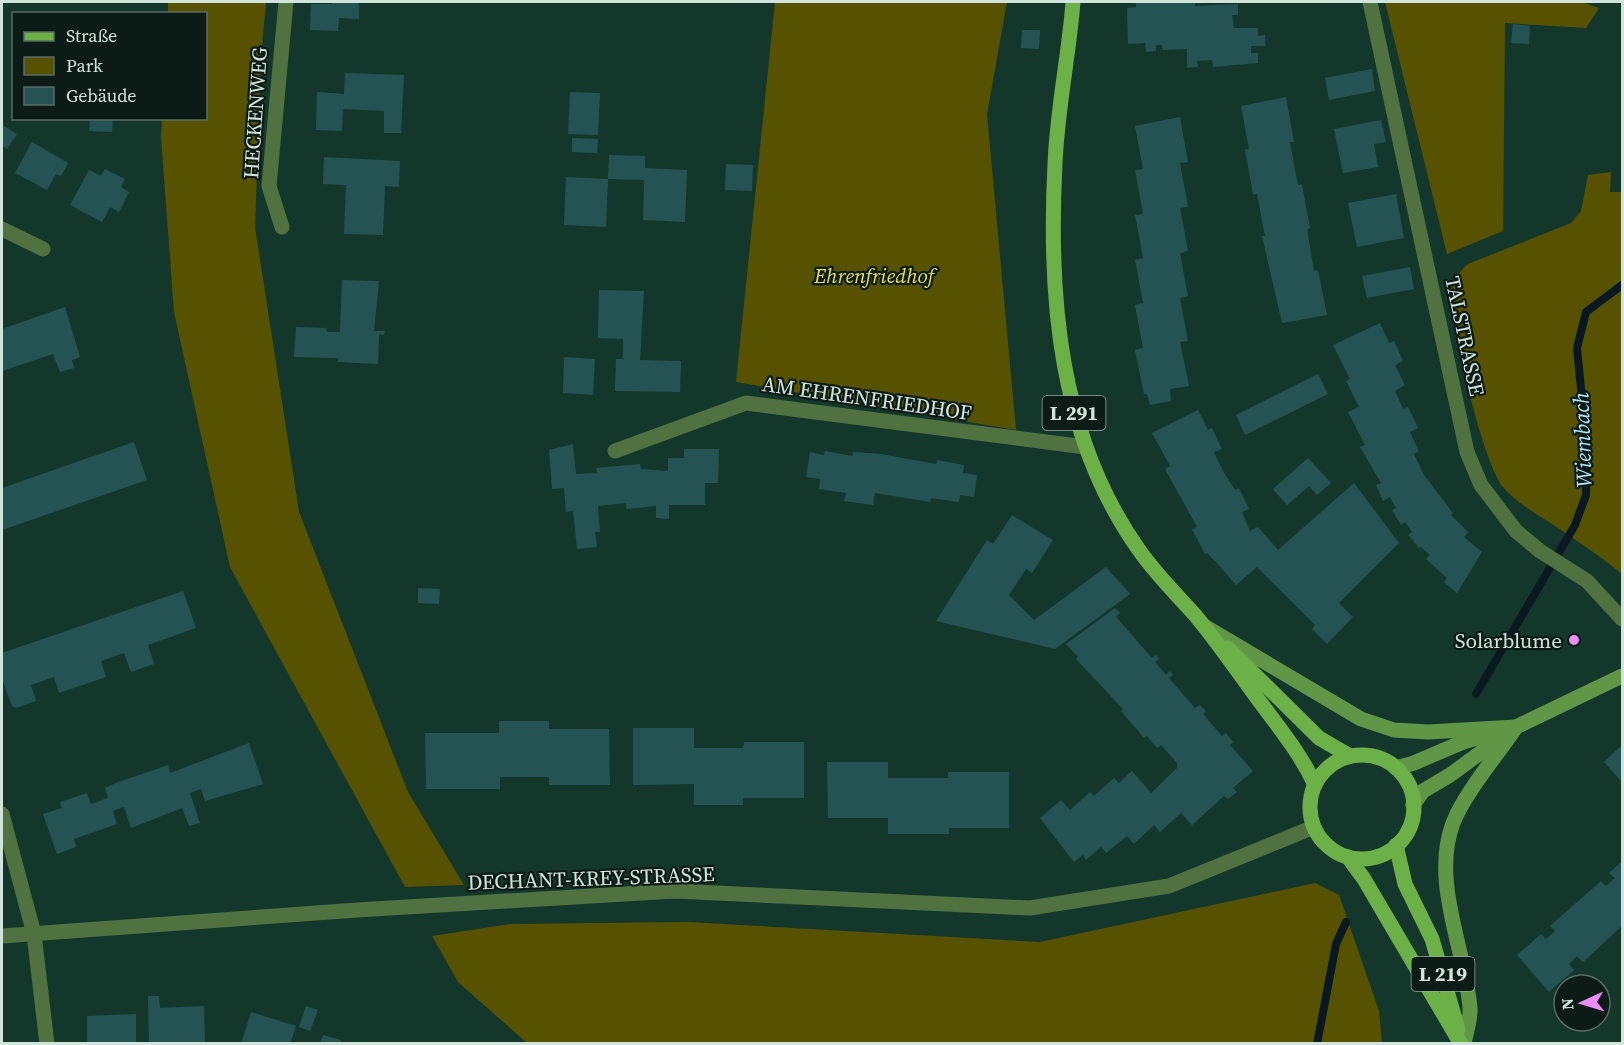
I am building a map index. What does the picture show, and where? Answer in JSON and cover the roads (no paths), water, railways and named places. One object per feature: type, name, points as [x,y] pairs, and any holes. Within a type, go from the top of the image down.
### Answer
[{"type":"main road","name":"L 291","points":[[1073,2],[1055,162],[1054,279],[1066,381],[1085,447],[1109,500],[1139,550],[1203,626],[1300,757],[1315,785]]},
{"type":"main road","name":"L 291","points":[[1203,626],[1256,672],[1319,738],[1350,756]]},
{"type":"main road","points":[[1203,626],[1361,719],[1394,729],[1428,732],[1516,727]]},
{"type":"main road","name":"L 219","points":[[1395,768],[1414,763],[1463,742],[1516,727],[1623,676]]},
{"type":"main road","name":"L 219","points":[[1413,805],[1424,791],[1516,727]]},
{"type":"main road","name":"L 219","points":[[1462,1044],[1471,1010],[1447,887],[1451,834],[1463,803],[1516,727]]},
{"type":"main road","points":[[1350,756],[1377,757],[1395,768],[1408,783],[1413,805],[1407,831],[1396,845],[1379,856],[1366,858],[1348,857],[1328,846],[1314,827],[1310,804],[1315,785],[1324,771],[1337,761],[1350,756]]},
{"type":"main road","name":"L 219","points":[[1396,845],[1404,884],[1432,939],[1462,1044]]},
{"type":"main road","name":"L 219","points":[[1348,857],[1365,879],[1462,1044]]},
{"type":"street","name":"HECKENWEG","points":[[282,227],[269,186],[286,2]]},
{"type":"street","name":"TALSTRASSE","points":[[1370,2],[1467,452],[1481,485],[1516,531],[1540,551],[1603,595],[1623,619]]},
{"type":"street","points":[[2,229],[43,249]]},
{"type":"street","name":"AM EHRENFRIEDHOF","points":[[615,451],[746,404],[1085,447]]},
{"type":"street","points":[[2,814],[34,934],[48,1044]]},
{"type":"street","name":"DECHANT-KREY-STRASSE","points":[[2,936],[357,910],[675,891],[1030,908],[1169,886],[1314,827]]},
{"type":"waterway","name":"Wiembach","points":[[1476,694],[1575,525],[1586,495],[1587,449],[1577,348],[1586,312],[1622,285]]},
{"type":"waterway","name":"Wiembach","points":[[1317,1044],[1336,944],[1346,922]]},
{"type":"place","name":"Solarblume","points":[[1574,640]]},
{"type":"park label","name":"Ehrenfriedhof","points":[[874,275]]}]
